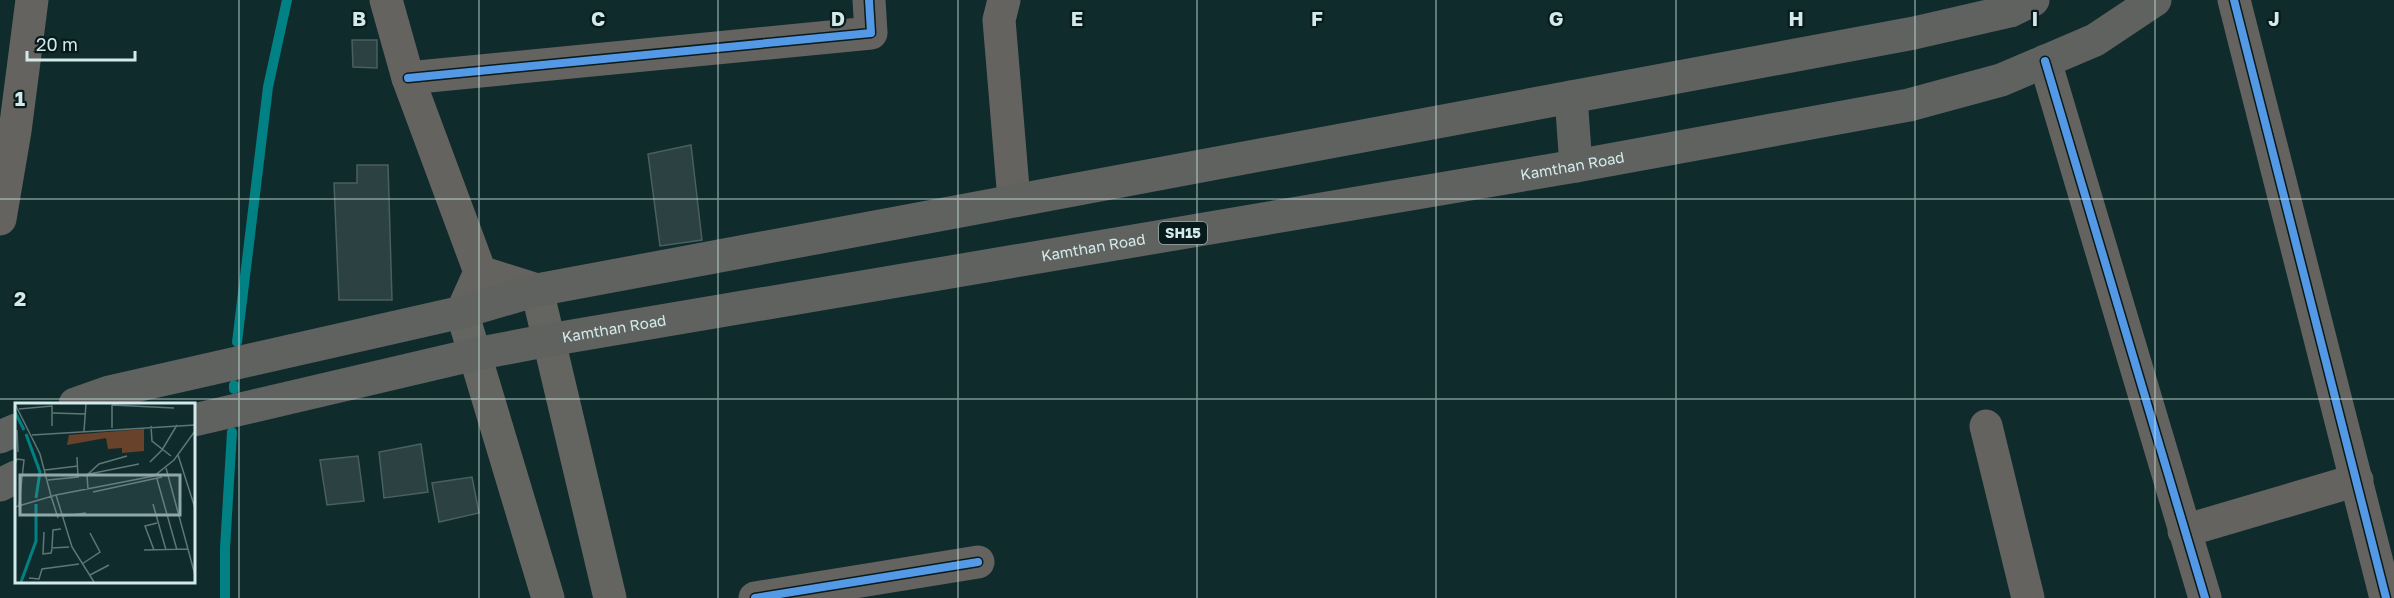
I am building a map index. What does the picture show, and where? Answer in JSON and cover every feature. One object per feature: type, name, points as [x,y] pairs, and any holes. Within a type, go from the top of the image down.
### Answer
[{"type":"main road","points":[[80,403],[108,392],[462,312],[537,290],[1914,33],[2010,11],[2033,0]]},
{"type":"main road","name":"Kamthan Road","points":[[195,420],[476,354],[549,340],[1576,166],[1909,105],[2001,80],[2095,40],[2155,0]]},
{"type":"main road","points":[[1571,97],[1576,166]]},
{"type":"main road","points":[[537,290],[610,598]]},
{"type":"main road","points":[[462,312],[548,598]]},
{"type":"main road","points":[[0,437],[15,430]]},
{"type":"main road","points":[[0,486],[15,478]]},
{"type":"street","points":[[0,219],[8,130],[32,0]]},
{"type":"street","points":[[386,0],[408,78],[480,272],[462,312]]},
{"type":"street","points":[[408,78],[871,33],[869,0]]},
{"type":"street","points":[[1004,0],[999,20],[1014,200]]},
{"type":"street","points":[[2234,0],[2386,598]]},
{"type":"street","points":[[2045,61],[2205,598]]},
{"type":"street","points":[[480,272],[537,290]]},
{"type":"street","points":[[1986,426],[2028,598]]},
{"type":"street","points":[[2184,531],[2357,480]]},
{"type":"street","points":[[755,598],[978,562]]},
{"type":"building","points":[[352,40],[377,40],[377,68],[353,67]]},
{"type":"building","points":[[691,145],[702,240],[660,246],[648,154]]},
{"type":"building","points":[[357,165],[388,165],[392,300],[339,300],[334,183],[357,183]]},
{"type":"building","points":[[421,444],[428,492],[384,498],[379,452]]},
{"type":"building","points":[[358,456],[364,501],[327,505],[320,460]]},
{"type":"building","points":[[472,477],[479,513],[439,522],[432,483]]},
{"type":"waterway","points":[[237,342],[268,87],[287,0]]},
{"type":"waterway","points":[[225,598],[225,548],[232,432]]},
{"type":"cycle path","points":[[408,78],[871,33],[869,0]]},
{"type":"cycle path","points":[[2234,0],[2386,598]]},
{"type":"cycle path","points":[[2045,61],[2205,598]]},
{"type":"cycle path","points":[[755,598],[978,562]]}]
